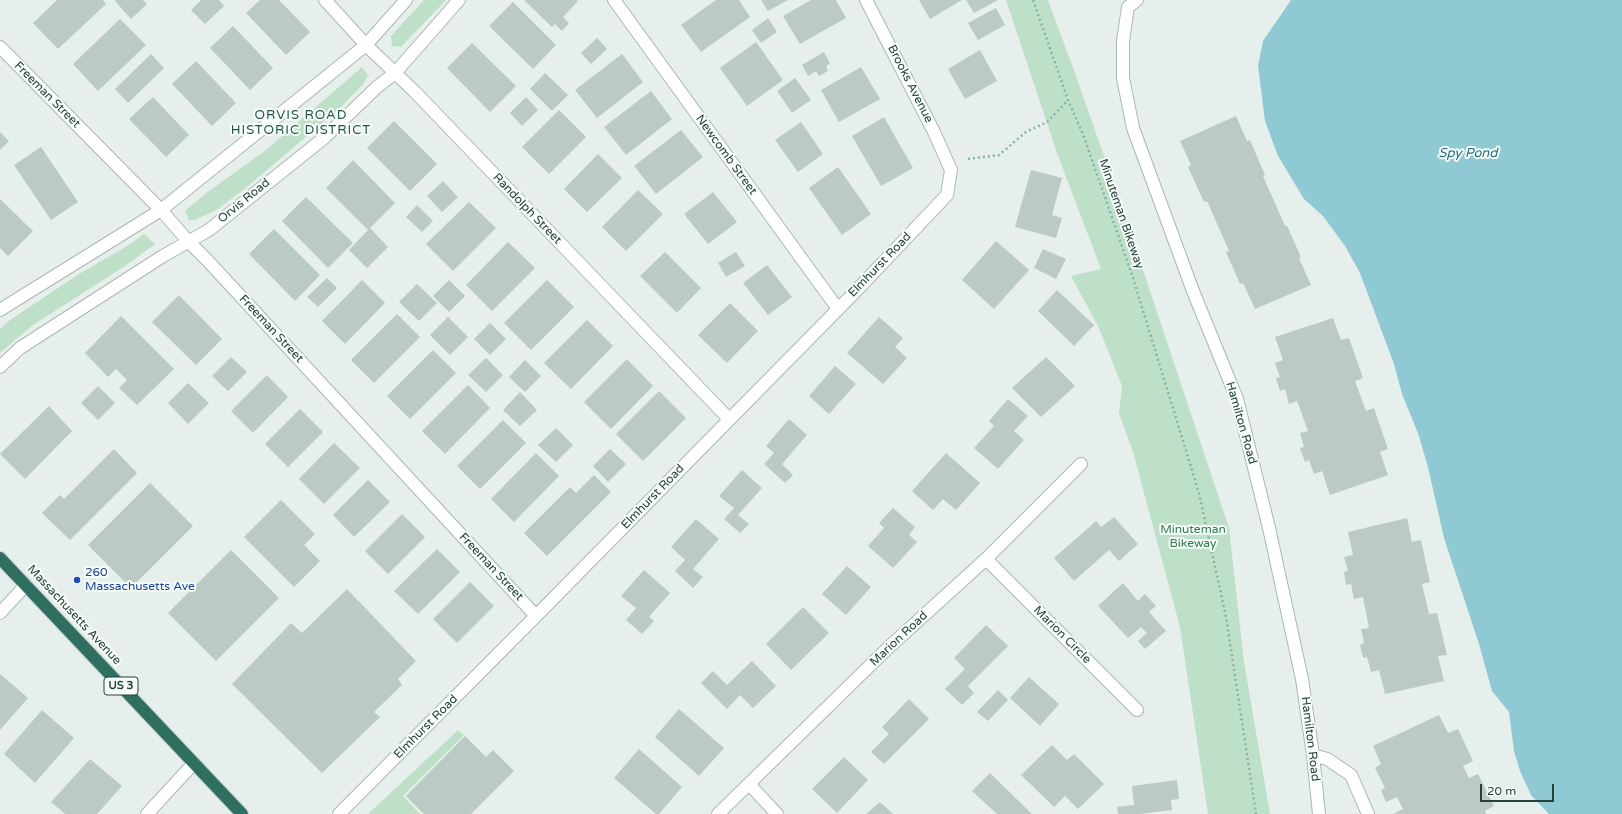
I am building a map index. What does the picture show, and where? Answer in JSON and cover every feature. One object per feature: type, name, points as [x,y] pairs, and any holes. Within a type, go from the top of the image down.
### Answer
[{"type":"highway","name":"Massachusetts Avenue","points":[[0,558],[242,814]]},
{"type":"street","name":"Randolph Street","points":[[325,0],[366,45],[395,73],[729,419]]},
{"type":"street","points":[[0,310],[161,210],[366,45],[406,0]]},
{"type":"street","name":"Orvis Road","points":[[0,367],[20,348],[188,241],[208,230],[324,138],[377,87],[395,73],[460,0]]},
{"type":"street","name":"Newcomb Street","points":[[614,0],[838,309]]},
{"type":"street","name":"Brooks Avenue","points":[[866,0],[934,132],[951,170]]},
{"type":"street","name":"Hamilton Road","points":[[1137,0],[1128,7],[1123,41],[1123,78],[1133,128],[1193,291],[1236,399],[1269,528],[1302,679],[1313,755],[1319,814]]},
{"type":"street","name":"Freeman Street","points":[[0,47],[161,210],[536,616]]},
{"type":"street","name":"Elmhurst Road","points":[[339,814],[838,309],[947,195],[951,170]]},
{"type":"street","name":"Marion Road","points":[[718,814],[888,648],[986,559],[1081,464]]},
{"type":"street","name":"Marion Circle","points":[[986,559],[1137,710]]},
{"type":"street","points":[[0,613],[26,585]]},
{"type":"street","points":[[1313,755],[1327,759],[1351,775],[1368,814]]},
{"type":"street","points":[[147,814],[194,763]]},
{"type":"street","points":[[749,784],[777,814]]},
{"type":"path","name":"Minuteman Bikeway","points":[[1033,0],[1068,100],[1084,137],[1134,278],[1199,493],[1226,618],[1256,814]]},
{"type":"path","points":[[968,159],[999,155],[1026,132],[1047,122],[1068,100]]},
{"type":"green space","points":[[424,0],[446,0],[401,47],[392,46],[391,36]]},
{"type":"green space","name":"Minuteman Bikeway","points":[[1006,0],[1048,0],[1128,225],[1229,528],[1244,662],[1270,814],[1208,814],[1180,627],[1133,452],[1119,413],[1122,386],[1099,328],[1071,276],[1101,269],[1057,153]]},
{"type":"green space","points":[[362,67],[368,75],[364,83],[340,108],[248,186],[218,209],[195,220],[189,220],[185,211],[209,191],[266,150]]},
{"type":"green space","points":[[144,234],[155,244],[125,266],[33,325],[0,353],[0,329],[10,320],[79,274],[127,246]]},
{"type":"green space","points":[[458,730],[464,735],[403,796],[420,814],[368,814]]},
{"type":"water","name":"Spy Pond","points":[[1291,0],[1622,0],[1622,814],[1549,814],[1531,795],[1520,771],[1514,751],[1509,712],[1492,691],[1479,644],[1444,538],[1428,467],[1418,433],[1402,394],[1394,364],[1360,273],[1345,246],[1323,216],[1304,199],[1278,156],[1265,121],[1258,66],[1263,41]]},
{"type":"building","points":[[57,0],[103,0],[106,4],[58,49],[33,23]]},
{"type":"building","points":[[143,0],[147,4],[131,19],[115,1]]},
{"type":"building","points":[[201,0],[219,0],[224,6],[205,24],[191,10]]},
{"type":"building","points":[[260,0],[279,0],[310,32],[286,55],[246,13]]},
{"type":"building","points":[[524,0],[578,1],[563,17],[569,23],[562,31],[555,24],[552,27]]},
{"type":"building","points":[[716,0],[739,0],[750,17],[701,52],[681,25]]},
{"type":"building","points":[[761,0],[788,0],[768,11]]},
{"type":"building","points":[[811,0],[836,0],[846,18],[800,44],[783,16]]},
{"type":"building","points":[[919,0],[962,0],[930,19]]},
{"type":"building","points":[[966,0],[998,0],[974,13]]},
{"type":"building","points":[[513,2],[556,45],[533,69],[489,26]]},
{"type":"building","points":[[996,8],[1005,25],[978,40],[968,23]]},
{"type":"building","points":[[768,18],[777,32],[761,43],[752,30]]},
{"type":"building","points":[[120,19],[146,45],[98,91],[73,64]]},
{"type":"building","points":[[233,26],[273,68],[250,90],[210,48]]},
{"type":"building","points":[[597,38],[607,49],[591,64],[581,53]]},
{"type":"building","points":[[756,42],[783,80],[747,106],[720,68]]},
{"type":"building","points":[[472,43],[516,86],[490,112],[447,68]]},
{"type":"building","points":[[980,50],[997,81],[965,99],[948,69]]},
{"type":"building","points":[[824,52],[830,63],[826,66],[828,71],[819,76],[816,71],[808,76],[802,65]]},
{"type":"building","points":[[151,54],[164,68],[128,103],[115,89]]},
{"type":"building","points":[[622,54],[643,82],[597,118],[575,90]]},
{"type":"building","points":[[196,61],[236,103],[212,126],[172,84]]},
{"type":"building","points":[[861,67],[880,99],[839,122],[821,90]]},
{"type":"building","points":[[545,73],[568,95],[552,111],[530,89]]},
{"type":"building","points":[[795,78],[811,100],[792,113],[777,91]]},
{"type":"building","points":[[651,91],[672,119],[626,155],[604,127]]},
{"type":"building","points":[[153,97],[189,135],[166,157],[129,119]]},
{"type":"building","points":[[526,97],[538,110],[522,126],[510,113]]},
{"type":"building","points":[[559,110],[586,137],[549,174],[522,147]]},
{"type":"building","points":[[1236,116],[1247,141],[1250,140],[1265,175],[1263,176],[1285,226],[1287,226],[1301,257],[1299,258],[1311,285],[1255,309],[1243,283],[1240,284],[1226,252],[1229,251],[1207,201],[1204,202],[1188,167],[1191,165],[1180,141]]},
{"type":"building","points":[[884,117],[913,168],[881,186],[852,136]]},
{"type":"building","points":[[394,121],[437,164],[410,191],[367,148]]},
{"type":"building","points":[[801,122],[823,154],[798,172],[775,140]]},
{"type":"building","points":[[681,130],[703,157],[656,194],[634,166]]},
{"type":"building","points":[[0,132],[9,141],[0,150]]},
{"type":"building","points":[[41,147],[78,202],[51,220],[14,165]]},
{"type":"building","points":[[598,154],[622,178],[587,212],[564,189]]},
{"type":"building","points":[[353,160],[395,203],[370,228],[388,247],[367,268],[349,250],[368,230],[326,188]]},
{"type":"building","points":[[838,167],[871,214],[842,235],[809,188]]},
{"type":"building","points":[[1031,170],[1062,178],[1052,215],[1062,218],[1056,238],[1015,227]]},
{"type":"building","points":[[443,181],[458,197],[442,212],[427,196]]},
{"type":"building","points":[[638,190],[663,214],[626,251],[602,227]]},
{"type":"building","points":[[713,192],[737,222],[708,244],[684,214]]},
{"type":"building","points":[[306,197],[353,243],[328,268],[282,221]]},
{"type":"building","points":[[0,199],[33,231],[8,256],[0,248]]},
{"type":"building","points":[[469,202],[496,228],[453,271],[426,244]]},
{"type":"building","points":[[417,205],[433,221],[422,232],[406,217]]},
{"type":"building","points":[[274,229],[320,275],[295,301],[249,254]]},
{"type":"building","points":[[996,241],[1029,270],[994,309],[962,280]]},
{"type":"building","points":[[508,242],[535,268],[492,311],[466,285]]},
{"type":"building","points":[[1043,249],[1066,259],[1056,279],[1034,268]]},
{"type":"building","points":[[665,252],[701,288],[677,313],[640,276]]},
{"type":"building","points":[[736,252],[745,266],[726,277],[718,263]]},
{"type":"building","points":[[767,265],[792,297],[768,315],[743,283]]},
{"type":"building","points":[[327,278],[337,288],[318,307],[307,297]]},
{"type":"building","points":[[362,280],[385,303],[345,344],[322,321]]},
{"type":"building","points":[[449,280],[465,296],[449,312],[433,296]]},
{"type":"building","points":[[547,280],[574,307],[531,350],[504,323]]},
{"type":"building","points":[[417,284],[437,303],[419,321],[399,302]]},
{"type":"building","points":[[1057,290],[1094,325],[1074,346],[1038,311]]},
{"type":"building","points":[[179,295],[222,339],[196,365],[152,322]]},
{"type":"building","points":[[730,303],[758,331],[727,363],[698,335]]},
{"type":"building","points":[[397,314],[420,337],[374,383],[351,360]]},
{"type":"building","points":[[121,316],[174,369],[137,405],[119,388],[127,380],[116,369],[108,377],[85,353]]},
{"type":"building","points":[[448,317],[468,337],[450,355],[430,335]]},
{"type":"building","points":[[879,317],[903,338],[895,347],[907,358],[883,384],[847,353]]},
{"type":"building","points":[[1333,318],[1341,340],[1349,338],[1363,378],[1355,381],[1366,411],[1374,408],[1388,449],[1380,452],[1388,475],[1330,495],[1322,471],[1314,474],[1309,460],[1305,462],[1300,448],[1304,447],[1300,433],[1308,431],[1297,401],[1289,404],[1285,389],[1280,391],[1276,378],[1280,377],[1275,363],[1283,360],[1275,337]]},
{"type":"building","points":[[587,320],[613,346],[571,389],[544,363]]},
{"type":"building","points":[[490,323],[506,339],[490,355],[474,339]]},
{"type":"building","points":[[433,350],[456,373],[410,419],[387,396]]},
{"type":"building","points":[[231,357],[247,372],[228,391],[212,376]]},
{"type":"building","points":[[1046,357],[1075,386],[1041,417],[1012,388]]},
{"type":"building","points":[[486,358],[503,375],[486,392],[468,375]]},
{"type":"building","points":[[627,359],[653,386],[611,429],[584,402]]},
{"type":"building","points":[[525,360],[541,376],[525,392],[509,377]]},
{"type":"building","points":[[835,366],[856,384],[829,414],[809,396]]},
{"type":"building","points":[[267,375],[288,397],[253,433],[231,411]]},
{"type":"building","points":[[188,383],[209,403],[188,424],[168,403]]},
{"type":"building","points":[[468,385],[490,408],[445,454],[422,431]]},
{"type":"building","points":[[98,386],[115,403],[98,420],[81,403]]},
{"type":"building","points":[[659,391],[686,418],[643,461],[616,434]]},
{"type":"building","points":[[520,392],[537,410],[520,426],[503,410]]},
{"type":"building","points":[[1008,399],[1028,416],[1014,431],[1024,440],[998,469],[974,448],[994,426],[989,421]]},
{"type":"building","points":[[49,406],[72,431],[25,479],[0,454]]},
{"type":"building","points":[[300,409],[323,432],[288,467],[265,444]]},
{"type":"building","points":[[789,419],[807,435],[782,464],[793,475],[785,483],[764,464],[774,453],[766,446]]},
{"type":"building","points":[[503,420],[526,443],[480,489],[457,466]]},
{"type":"building","points":[[556,428],[573,445],[556,462],[538,445]]},
{"type":"building","points":[[334,443],[360,468],[324,504],[299,479]]},
{"type":"building","points":[[114,449],[137,473],[70,540],[42,513],[60,495],[64,499]]},
{"type":"building","points":[[610,449],[626,464],[608,482],[593,466]]},
{"type":"building","points":[[536,453],[559,476],[514,522],[491,499]]},
{"type":"building","points":[[946,453],[980,483],[956,510],[943,499],[933,510],[912,491]]},
{"type":"building","points":[[742,470],[762,488],[738,515],[749,524],[740,533],[724,519],[734,508],[719,496]]},
{"type":"building","points":[[594,475],[611,492],[547,556],[524,533],[570,487],[576,493]]},
{"type":"building","points":[[368,480],[390,502],[354,537],[333,515]]},
{"type":"building","points":[[150,483],[193,526],[131,588],[88,545]]},
{"type":"building","points":[[281,500],[315,534],[304,545],[320,561],[294,587],[244,537]]},
{"type":"building","points":[[893,508],[915,527],[909,535],[917,542],[893,568],[868,546],[884,528],[879,523]]},
{"type":"building","points":[[402,514],[425,537],[388,574],[365,551]]},
{"type":"building","points":[[1114,517],[1138,544],[1119,561],[1109,550],[1074,581],[1054,558],[1096,521],[1101,527]]},
{"type":"building","points":[[1407,518],[1412,542],[1421,540],[1430,582],[1422,584],[1429,614],[1437,613],[1447,655],[1438,656],[1444,681],[1385,694],[1379,670],[1371,672],[1367,657],[1363,658],[1360,645],[1364,643],[1361,629],[1369,628],[1363,597],[1354,599],[1351,584],[1346,585],[1344,572],[1348,571],[1344,557],[1353,555],[1348,532]]},
{"type":"building","points":[[696,519],[719,539],[693,569],[703,577],[693,588],[675,571],[685,560],[671,547]]},
{"type":"building","points":[[437,549],[460,572],[418,614],[394,591]]},
{"type":"building","points":[[231,550],[279,598],[216,661],[168,613]]},
{"type":"building","points":[[847,566],[871,587],[846,615],[822,594]]},
{"type":"building","points":[[644,570],[670,593],[649,617],[654,621],[642,634],[626,620],[636,608],[621,596]]},
{"type":"building","points":[[470,582],[494,606],[457,643],[433,619]]},
{"type":"building","points":[[1123,583],[1138,601],[1145,594],[1156,606],[1149,612],[1166,631],[1145,649],[1138,641],[1147,633],[1141,627],[1128,638],[1098,606]]},
{"type":"building","points":[[347,589],[416,661],[398,679],[402,685],[374,712],[380,717],[322,773],[232,684],[291,623],[302,633]]},
{"type":"building","points":[[803,607],[829,633],[791,670],[766,644]]},
{"type":"building","points":[[986,625],[1008,646],[968,686],[974,693],[962,705],[945,689],[965,669],[954,658]]},
{"type":"building","points":[[752,661],[776,686],[753,708],[740,695],[727,709],[701,683],[713,671],[727,685]]},
{"type":"building","points":[[0,674],[28,698],[0,730]]},
{"type":"building","points":[[1029,677],[1059,704],[1040,726],[1010,698]]},
{"type":"building","points":[[998,690],[1008,700],[988,721],[977,712]]},
{"type":"building","points":[[909,699],[929,719],[884,764],[871,752],[889,734],[882,727]]},
{"type":"building","points":[[679,709],[724,748],[699,776],[655,737]]},
{"type":"building","points":[[42,710],[74,738],[35,783],[4,754]]},
{"type":"building","points":[[1439,715],[1448,733],[1458,729],[1473,761],[1463,766],[1469,778],[1478,774],[1494,806],[1485,811],[1486,814],[1393,814],[1403,809],[1397,797],[1386,802],[1381,790],[1385,788],[1375,768],[1381,764],[1373,746]]},
{"type":"building","points":[[465,736],[486,757],[493,750],[514,771],[471,814],[424,814],[406,796]]},
{"type":"building","points":[[1052,745],[1067,760],[1074,754],[1104,784],[1078,809],[1065,796],[1054,807],[1021,775]]},
{"type":"building","points":[[639,749],[682,787],[659,814],[656,814],[614,778]]},
{"type":"building","points":[[844,757],[868,780],[837,813],[812,789]]},
{"type":"building","points":[[90,759],[122,786],[97,814],[65,814],[51,802]]},
{"type":"building","points":[[990,773],[1032,814],[997,814],[972,791]]},
{"type":"building","points":[[1177,780],[1179,799],[1171,800],[1172,810],[1140,814],[1118,814],[1117,807],[1134,805],[1132,786]]},
{"type":"building","points":[[880,802],[893,814],[866,814]]},
{"type":"place","name":"260 Massachusetts Ave","points":[[77,580]]},
{"type":"district","name":"ORVIS ROAD HISTORIC DISTRICT","points":[[301,124]]}]
